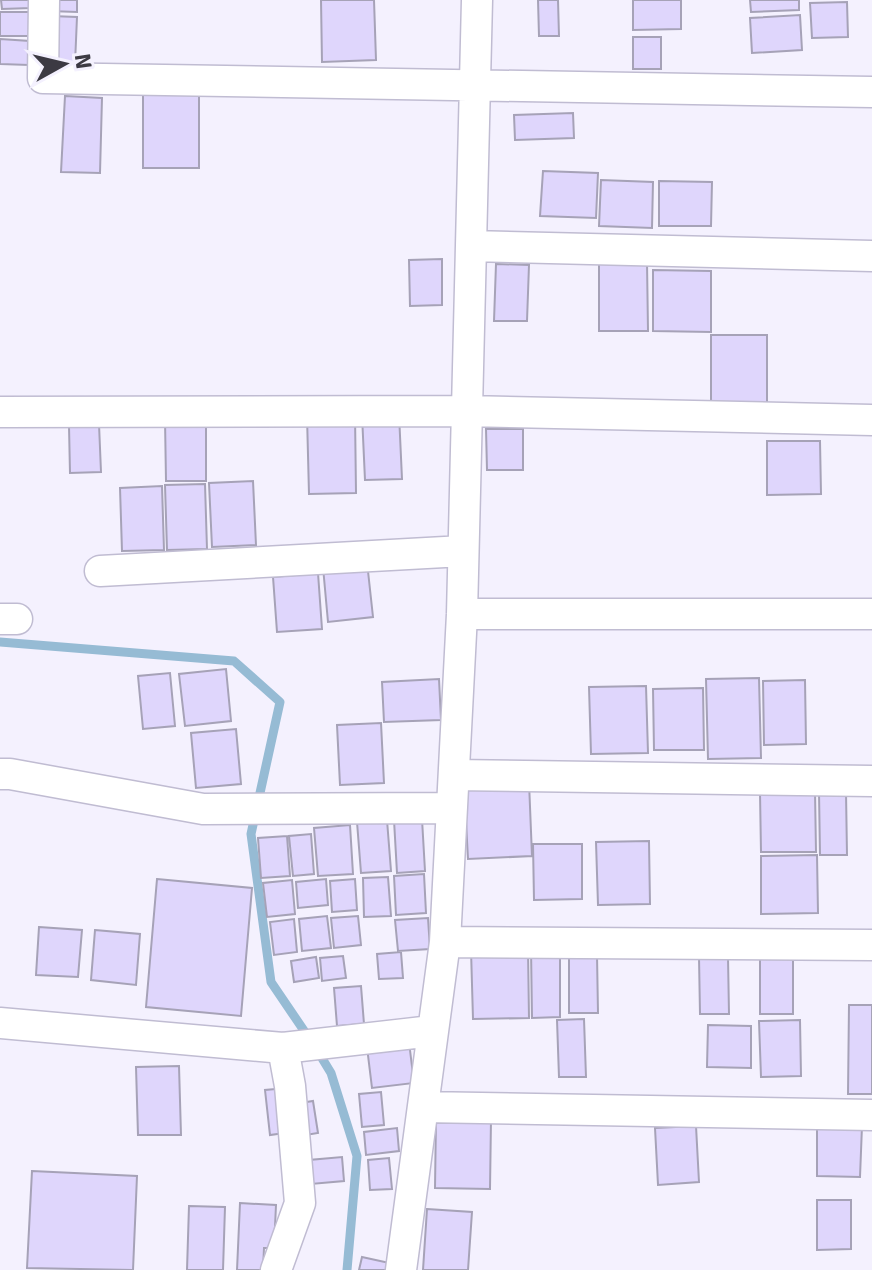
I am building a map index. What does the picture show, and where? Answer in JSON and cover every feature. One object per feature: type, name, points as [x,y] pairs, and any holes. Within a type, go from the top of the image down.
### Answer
[{"type":"street","points":[[44,0],[43,78],[872,92]]},
{"type":"street","points":[[401,1270],[445,942],[462,614],[477,0]]},
{"type":"street","points":[[471,246],[872,256]]},
{"type":"street","points":[[0,412],[466,411],[872,420]]},
{"type":"street","points":[[100,571],[463,551]]},
{"type":"street","points":[[462,614],[872,614]]},
{"type":"street","points":[[0,774],[203,809],[452,808]]},
{"type":"street","points":[[454,775],[872,781]]},
{"type":"street","points":[[445,942],[872,945]]},
{"type":"street","points":[[0,1023],[287,1048],[432,1031]]},
{"type":"street","points":[[276,1270],[300,1203],[287,1048]]},
{"type":"street","points":[[423,1107],[872,1115]]},
{"type":"building","points":[[1,0],[31,0],[31,8],[2,9]]},
{"type":"building","points":[[49,0],[77,0],[77,12],[49,11]]},
{"type":"building","points":[[321,0],[374,0],[376,60],[322,62]]},
{"type":"building","points":[[538,0],[558,0],[559,36],[539,36]]},
{"type":"building","points":[[633,0],[681,0],[681,29],[633,30]]},
{"type":"building","points":[[750,0],[799,0],[799,10],[751,12]]},
{"type":"building","points":[[847,2],[848,37],[812,38],[810,3]]},
{"type":"building","points":[[0,12],[30,12],[30,36],[0,36]]},
{"type":"building","points":[[800,15],[802,50],[752,53],[750,18]]},
{"type":"building","points":[[51,16],[77,17],[75,64],[49,63]]},
{"type":"building","points":[[633,37],[661,37],[661,69],[633,69]]},
{"type":"building","points":[[0,39],[30,41],[29,65],[0,64]]},
{"type":"building","points":[[143,87],[199,88],[199,168],[143,168]]},
{"type":"building","points":[[65,96],[102,98],[100,173],[61,172]]},
{"type":"building","points":[[573,113],[574,138],[515,140],[514,115]]},
{"type":"building","points":[[543,171],[598,173],[596,218],[540,216]]},
{"type":"building","points":[[601,180],[653,182],[652,228],[599,226]]},
{"type":"building","points":[[659,181],[712,182],[711,226],[659,226]]},
{"type":"building","points":[[442,259],[442,305],[410,306],[409,260]]},
{"type":"building","points":[[647,262],[648,331],[599,331],[599,263]]},
{"type":"building","points":[[496,264],[529,265],[527,321],[494,321]]},
{"type":"building","points":[[653,270],[711,271],[711,332],[653,331]]},
{"type":"building","points":[[711,335],[767,335],[767,403],[711,404]]},
{"type":"building","points":[[355,414],[356,493],[309,494],[307,416]]},
{"type":"building","points":[[399,414],[402,479],[365,480],[362,415]]},
{"type":"building","points":[[165,419],[206,419],[206,481],[166,481]]},
{"type":"building","points":[[99,424],[101,472],[70,473],[69,426]]},
{"type":"building","points":[[486,429],[523,429],[523,470],[487,470]]},
{"type":"building","points":[[767,441],[820,441],[821,494],[767,495]]},
{"type":"building","points":[[253,481],[256,545],[212,547],[209,483]]},
{"type":"building","points":[[205,484],[207,549],[167,550],[165,485]]},
{"type":"building","points":[[162,486],[164,550],[122,551],[120,488]]},
{"type":"building","points":[[367,562],[373,617],[328,622],[323,567]]},
{"type":"building","points":[[318,573],[322,629],[277,632],[273,577]]},
{"type":"building","points":[[226,669],[231,721],[185,726],[179,674]]},
{"type":"building","points":[[170,673],[175,726],[143,729],[138,676]]},
{"type":"building","points":[[759,678],[761,758],[708,759],[706,679]]},
{"type":"building","points":[[439,679],[441,720],[384,722],[382,682]]},
{"type":"building","points":[[805,680],[806,744],[764,745],[763,681]]},
{"type":"building","points":[[646,686],[648,753],[591,754],[589,687]]},
{"type":"building","points":[[703,688],[704,750],[654,750],[653,689]]},
{"type":"building","points":[[381,723],[384,783],[340,785],[337,725]]},
{"type":"building","points":[[236,729],[241,784],[196,788],[191,733]]},
{"type":"building","points":[[529,782],[532,856],[468,859],[464,785]]},
{"type":"building","points":[[815,791],[816,852],[761,852],[760,793]]},
{"type":"building","points":[[819,792],[846,792],[847,855],[820,855]]},
{"type":"building","points":[[422,819],[425,871],[397,873],[394,820]]},
{"type":"building","points":[[387,820],[391,871],[361,873],[357,822]]},
{"type":"building","points":[[350,825],[353,874],[318,876],[314,828]]},
{"type":"building","points":[[311,834],[314,874],[293,876],[289,836]]},
{"type":"building","points":[[287,836],[290,876],[261,878],[258,838]]},
{"type":"building","points":[[649,841],[650,904],[598,905],[596,842]]},
{"type":"building","points":[[533,844],[582,844],[582,899],[534,900]]},
{"type":"building","points":[[817,855],[818,913],[761,914],[761,856]]},
{"type":"building","points":[[424,874],[426,913],[396,915],[394,876]]},
{"type":"building","points":[[388,877],[391,916],[364,917],[363,878]]},
{"type":"building","points":[[157,879],[252,888],[241,1016],[146,1007]]},
{"type":"building","points":[[326,879],[328,905],[298,908],[296,882]]},
{"type":"building","points":[[355,879],[357,910],[332,912],[330,881]]},
{"type":"building","points":[[292,880],[295,914],[267,917],[263,883]]},
{"type":"building","points":[[327,916],[331,948],[302,951],[299,919]]},
{"type":"building","points":[[358,916],[361,945],[334,948],[331,918]]},
{"type":"building","points":[[428,918],[430,949],[398,951],[395,920]]},
{"type":"building","points":[[294,919],[297,952],[274,955],[270,922]]},
{"type":"building","points":[[39,927],[82,930],[78,977],[36,975]]},
{"type":"building","points":[[95,930],[140,934],[136,985],[91,980]]},
{"type":"building","points":[[531,948],[560,948],[560,1017],[532,1018]]},
{"type":"building","points":[[528,949],[529,1018],[473,1019],[471,950]]},
{"type":"building","points":[[760,949],[793,949],[793,1014],[760,1014]]},
{"type":"building","points":[[401,952],[403,978],[379,979],[377,954]]},
{"type":"building","points":[[569,955],[597,955],[598,1013],[569,1013]]},
{"type":"building","points":[[343,956],[346,978],[322,981],[320,958]]},
{"type":"building","points":[[316,957],[319,978],[294,982],[291,961]]},
{"type":"building","points":[[699,957],[728,957],[729,1014],[700,1014]]},
{"type":"building","points":[[361,986],[364,1024],[337,1026],[334,988]]},
{"type":"building","points":[[849,1005],[872,1005],[872,1094],[848,1094]]},
{"type":"building","points":[[584,1019],[586,1077],[559,1077],[557,1020]]},
{"type":"building","points":[[800,1020],[801,1076],[761,1077],[759,1021]]},
{"type":"building","points":[[708,1025],[751,1026],[751,1068],[707,1067]]},
{"type":"building","points":[[409,1042],[414,1083],[372,1088],[367,1047]]},
{"type":"building","points":[[179,1066],[181,1135],[138,1135],[136,1067]]},
{"type":"building","points":[[287,1088],[292,1132],[270,1135],[265,1090]]},
{"type":"building","points":[[381,1092],[384,1125],[362,1127],[359,1094]]},
{"type":"building","points":[[313,1101],[318,1133],[299,1136],[294,1104]]},
{"type":"building","points":[[436,1118],[491,1119],[490,1189],[435,1188]]},
{"type":"building","points":[[817,1125],[862,1126],[860,1177],[817,1176]]},
{"type":"building","points":[[696,1126],[699,1182],[658,1185],[655,1128]]},
{"type":"building","points":[[397,1128],[399,1151],[366,1155],[364,1132]]},
{"type":"building","points":[[342,1157],[344,1181],[311,1184],[309,1160]]},
{"type":"building","points":[[389,1158],[392,1189],[370,1190],[368,1160]]},
{"type":"building","points":[[32,1171],[137,1176],[133,1270],[27,1268]]},
{"type":"building","points":[[817,1200],[851,1200],[851,1249],[817,1250]]},
{"type":"building","points":[[240,1203],[276,1205],[274,1248],[264,1248],[263,1270],[237,1270]]},
{"type":"building","points":[[189,1206],[225,1207],[223,1270],[187,1270]]},
{"type":"building","points":[[427,1209],[472,1212],[468,1270],[423,1270]]},
{"type":"building","points":[[362,1257],[394,1264],[393,1270],[359,1270]]},
{"type":"waterway","points":[[0,642],[234,661],[280,702],[251,834],[271,982],[309,1038]]},
{"type":"waterway","points":[[317,1050],[331,1073],[357,1156],[347,1270]]}]
